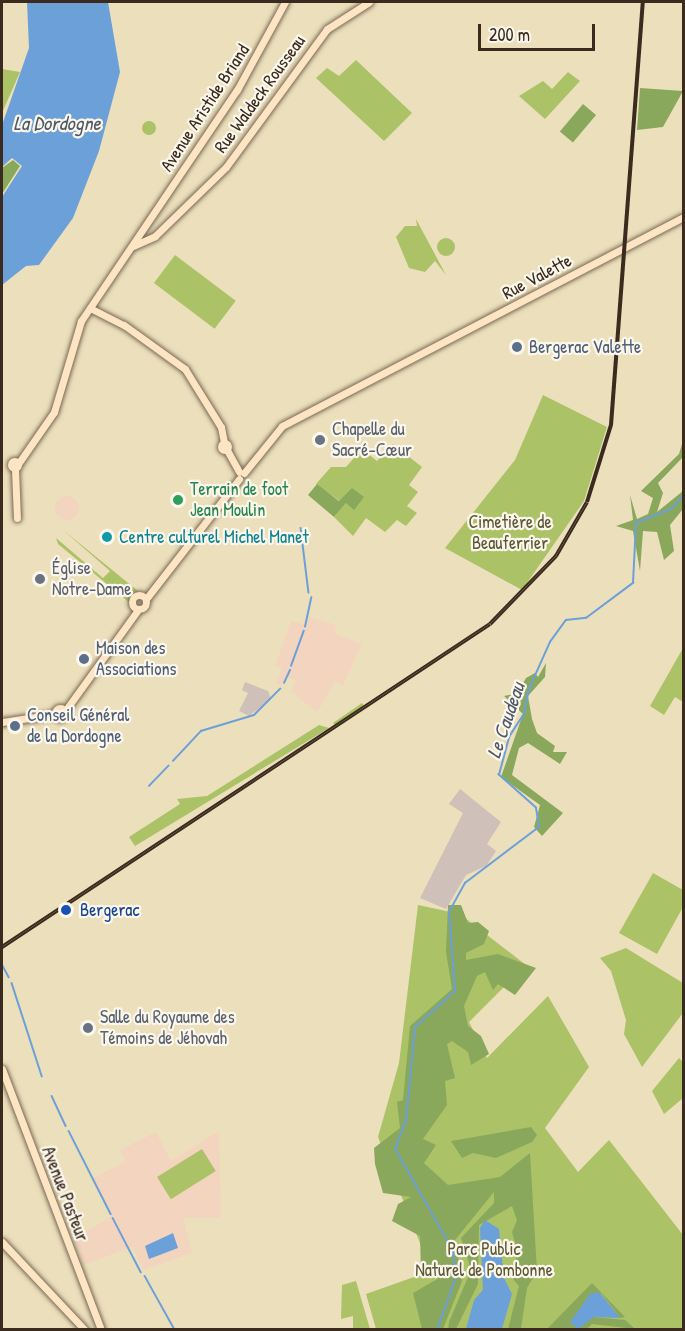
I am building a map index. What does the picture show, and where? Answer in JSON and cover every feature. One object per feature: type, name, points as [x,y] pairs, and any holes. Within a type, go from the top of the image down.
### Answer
[{"type":"main road","name":"Avenue Aristide Briand","points":[[17,518],[16,465],[42,436],[54,412],[77,327],[237,90],[285,2]]},
{"type":"main road","name":"Rue Waldeck Rousseau","points":[[133,246],[155,236],[249,141],[327,29],[369,2]]},
{"type":"main road","name":"Rue Valette","points":[[241,475],[282,426],[684,217]]},
{"type":"main road","points":[[2,722],[55,714],[60,718],[135,613],[241,475],[225,446],[221,427],[185,369],[124,325],[90,308]]},
{"type":"main road","name":"Avenue Pasteur","points":[[2,1069],[101,1329]]},
{"type":"main road","points":[[2,1242],[85,1329]]},
{"type":"shaded area","points":[[62,496],[72,496],[79,503],[79,513],[72,520],[62,520],[55,513],[55,503]]},
{"type":"shaded area","points":[[309,617],[336,625],[334,633],[362,644],[343,685],[335,682],[317,712],[291,692],[296,680],[286,677],[281,685],[276,683],[282,668],[275,666],[291,621],[307,625]]},
{"type":"shaded area","points":[[245,682],[268,691],[271,699],[249,716],[239,711],[248,693],[242,690]]},
{"type":"shaded area","points":[[460,789],[501,822],[487,844],[496,851],[486,866],[466,875],[446,909],[420,898],[463,813],[449,804]]},
{"type":"shaded area","points":[[219,1131],[221,1218],[183,1218],[192,1253],[144,1270],[132,1247],[83,1265],[74,1238],[111,1217],[93,1178],[126,1162],[120,1150],[156,1132],[171,1161]]},
{"type":"green space","points":[[356,60],[412,113],[384,141],[316,78],[327,68],[339,76]]},
{"type":"green space","points":[[2,69],[20,72],[2,113]]},
{"type":"green space","points":[[568,72],[580,81],[545,119],[519,96],[543,81],[552,89]]},
{"type":"green space","points":[[640,88],[683,91],[663,127],[637,130]]},
{"type":"green space","points":[[583,104],[596,115],[573,143],[560,132]]},
{"type":"green space","points":[[146,121],[152,121],[156,128],[152,135],[146,135],[142,131],[142,125]]},
{"type":"green space","points":[[13,160],[20,166],[2,194],[2,168]]},
{"type":"green space","points":[[416,219],[446,275],[435,261],[425,272],[409,268],[396,237],[405,226],[417,226]]},
{"type":"green space","points":[[442,238],[450,238],[455,243],[453,254],[442,256],[437,251],[437,243]]},
{"type":"green space","points":[[175,255],[236,301],[215,329],[154,283]]},
{"type":"green space","name":"Cimetière de Beauferrier","points":[[543,395],[607,427],[584,501],[522,590],[445,548],[515,460]]},
{"type":"green space","points":[[393,444],[422,467],[409,485],[418,492],[407,506],[417,513],[406,526],[397,520],[385,532],[366,518],[353,536],[334,517],[346,503],[364,498],[340,501],[316,484],[331,467],[346,467],[362,449],[377,461]]},
{"type":"green space","points":[[682,444],[683,457],[658,483],[663,493],[657,512],[683,491],[683,509],[670,525],[674,551],[664,560],[657,532],[643,531],[640,571],[633,531],[616,526],[633,520],[630,495],[637,519],[648,514],[653,498],[641,491],[679,454]]},
{"type":"green space","points":[[317,484],[339,501],[352,488],[364,497],[354,510],[346,503],[334,517],[308,495]]},
{"type":"green space","name":"Terrain de foot Jean Moulin","points":[[175,493],[181,493],[185,500],[181,507],[175,507],[171,503],[171,497]]},
{"type":"green space","points":[[63,530],[138,591],[130,603],[58,544],[56,538],[103,578],[110,571]]},
{"type":"green space","points":[[683,648],[683,702],[675,697],[664,715],[650,706]]},
{"type":"green space","points":[[546,663],[545,677],[528,696],[532,719],[537,733],[555,746],[553,752],[567,752],[560,764],[528,743],[519,748],[512,775],[563,813],[542,836],[534,827],[540,805],[501,777],[523,714],[504,696],[518,693],[526,678],[535,673],[538,677]]},
{"type":"green space","points":[[362,703],[364,706],[335,725],[333,723]]},
{"type":"green space","points":[[319,725],[329,728],[135,846],[129,837],[180,804],[177,799],[207,796]]},
{"type":"green space","points":[[653,873],[683,890],[683,907],[657,954],[619,933]]},
{"type":"green space","name":"Parc Public Naturel de Pombonne","points":[[418,905],[460,914],[526,965],[469,1022],[487,1058],[548,996],[589,1067],[545,1128],[578,1172],[609,1140],[683,1235],[683,1329],[376,1329],[366,1294],[431,1271],[378,1137],[399,1063]]},
{"type":"green space","points":[[448,905],[461,905],[468,923],[478,922],[489,931],[484,944],[466,953],[466,960],[498,954],[536,968],[515,995],[498,984],[493,990],[485,972],[477,976],[464,1006],[468,1026],[481,1036],[489,1054],[471,1065],[468,1052],[452,1041],[447,1044],[455,1078],[445,1081],[447,1105],[423,1139],[436,1145],[424,1163],[448,1185],[500,1177],[530,1153],[537,1271],[527,1288],[521,1329],[508,1329],[519,1286],[513,1279],[517,1251],[512,1232],[517,1220],[512,1206],[479,1225],[478,1284],[456,1329],[448,1329],[449,1322],[471,1270],[461,1238],[494,1203],[494,1192],[455,1240],[462,1281],[443,1329],[422,1329],[413,1293],[453,1270],[448,1264],[421,1273],[420,1236],[392,1221],[398,1204],[411,1197],[383,1193],[375,1164],[374,1148],[400,1128],[397,1102],[403,1100],[410,1026],[452,989],[446,952]]},
{"type":"green space","points":[[626,948],[683,983],[683,1013],[642,1067],[624,1034],[626,1020],[611,971],[600,958]]},
{"type":"green space","points":[[679,1058],[683,1062],[683,1098],[664,1114],[652,1091]]},
{"type":"green space","points":[[531,1127],[537,1135],[532,1142],[496,1158],[473,1153],[462,1158],[451,1141]]},
{"type":"green space","points":[[202,1149],[216,1171],[171,1199],[157,1177]]},
{"type":"green space","points":[[356,1281],[370,1329],[353,1329],[353,1316],[341,1319],[342,1285]]},
{"type":"green space","points":[[592,1283],[625,1317],[620,1318],[601,1293],[594,1317],[625,1320],[635,1329],[592,1324],[587,1329],[546,1330]]},
{"type":"water","name":"La Dordogne","points":[[27,2],[108,2],[120,72],[99,151],[73,218],[39,265],[26,266],[2,285],[2,197],[22,166],[12,158],[2,167],[2,125],[29,48]]},
{"type":"water","points":[[485,1220],[499,1229],[504,1278],[512,1294],[502,1329],[466,1329],[474,1300],[483,1290],[480,1228]]},
{"type":"water","points":[[173,1233],[178,1248],[149,1259],[145,1246]]},
{"type":"water","points":[[591,1293],[600,1293],[620,1318],[594,1317],[578,1329],[570,1322]]},
{"type":"waterway","name":"Le Caudeau","points":[[437,1330],[456,1277],[453,1251],[395,1149],[406,1121],[415,1027],[455,991],[449,912],[465,883],[539,827],[536,808],[499,775],[509,737],[524,714],[529,689],[550,642],[566,620],[586,618],[633,583],[636,523],[671,509],[684,495]]},
{"type":"waterway","points":[[301,528],[309,593]]},
{"type":"waterway","points":[[305,627],[311,598]]},
{"type":"waterway","points":[[291,666],[304,631]]},
{"type":"waterway","points":[[284,683],[290,670]]},
{"type":"waterway","points":[[173,761],[201,731],[254,715],[280,689]]},
{"type":"waterway","points":[[149,786],[168,766]]},
{"type":"waterway","points":[[2,964],[9,977]]},
{"type":"waterway","points":[[12,983],[42,1076]]},
{"type":"waterway","points":[[52,1096],[66,1126]]},
{"type":"waterway","points":[[69,1131],[111,1214]]},
{"type":"waterway","points":[[113,1218],[141,1272]]},
{"type":"waterway","points":[[145,1276],[175,1330]]},
{"type":"railway","points":[[2,947],[490,624],[556,556],[587,502],[611,425],[643,2]]},
{"type":"place","name":"Bergerac Valette","points":[[517,347]]},
{"type":"place","name":"Chapelle du Sacré-Cœur","points":[[320,440]]},
{"type":"place","name":"Terrain de foot Jean Moulin","points":[[178,500]]},
{"type":"place","name":"Centre culturel Michel Manet","points":[[107,537]]},
{"type":"place","name":"Église Notre-Dame","points":[[40,579]]},
{"type":"place","name":"Maison des Associations","points":[[84,659]]},
{"type":"place","name":"Conseil Général de la Dordogne","points":[[15,726]]},
{"type":"place","name":"Bergerac","points":[[66,910]]},
{"type":"place","name":"Salle du Royaume des Témoins de Jéhovah","points":[[88,1028]]}]
